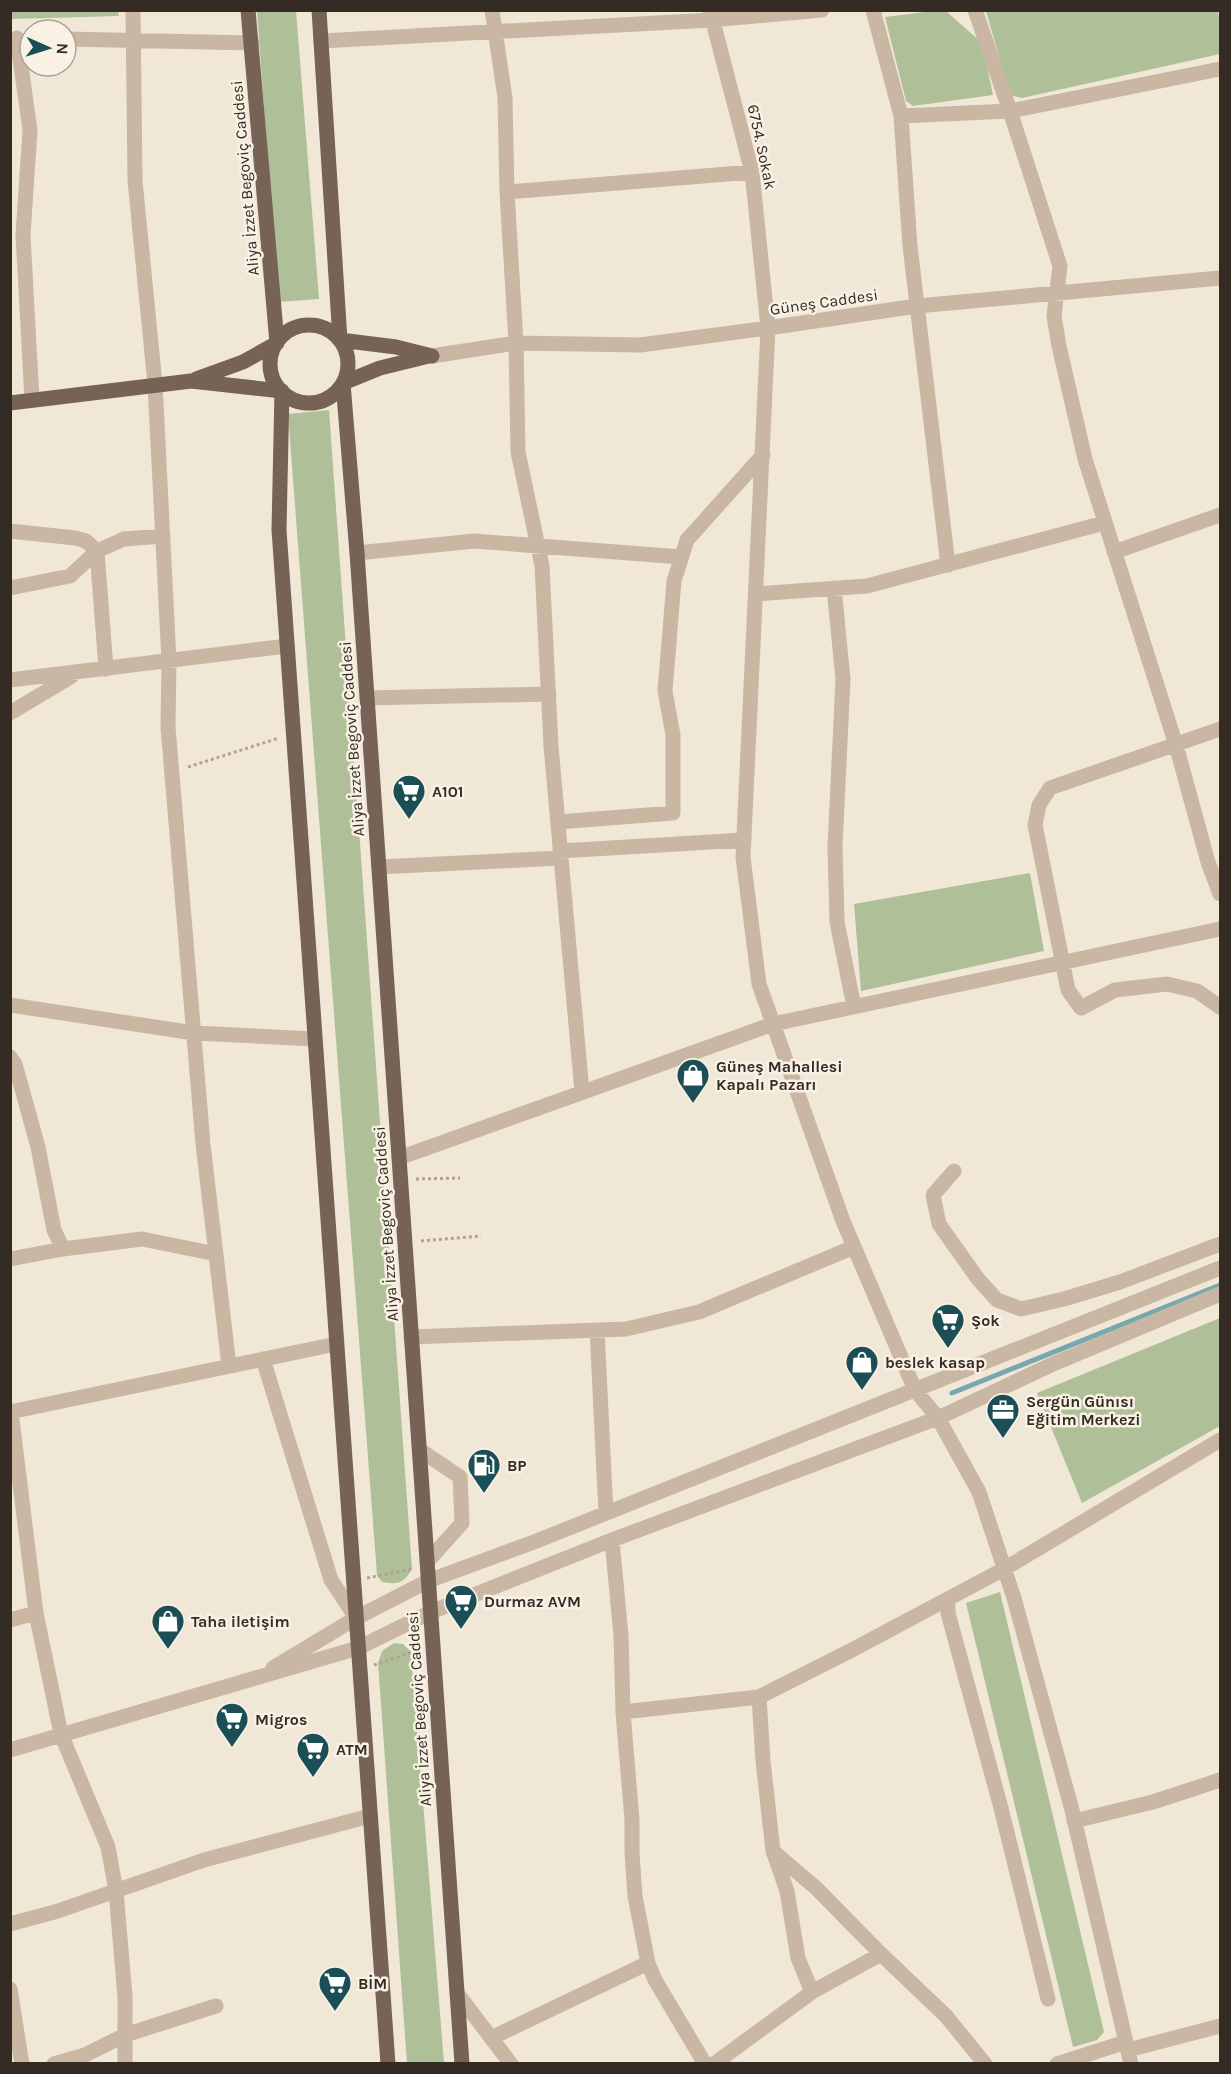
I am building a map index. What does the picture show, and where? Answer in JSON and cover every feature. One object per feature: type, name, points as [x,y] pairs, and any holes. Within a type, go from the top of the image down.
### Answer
[{"type":"main road","name":"Aliya İzzet Begoviç Caddesi","points":[[248,10],[277,343]]},
{"type":"main road","points":[[319,10],[340,340],[348,361],[347,372],[336,392],[326,399],[315,402],[303,402],[292,398],[275,384],[271,359],[277,343],[285,333],[296,327],[308,325],[326,329],[340,340],[396,347],[432,356]]},
{"type":"main road","points":[[191,381],[243,362],[277,343]]},
{"type":"main road","points":[[343,383],[380,368],[432,356]]},
{"type":"main road","points":[[10,403],[191,381],[282,392]]},
{"type":"main road","name":"Aliya İzzet Begoviç Caddesi","points":[[343,383],[357,553],[462,2064]]},
{"type":"main road","points":[[282,392],[279,530],[387,2064]]},
{"type":"street","points":[[133,10],[135,181],[155,384],[170,661],[168,727],[203,1144],[229,1366]]},
{"type":"street","points":[[492,10],[505,98],[519,452],[542,566],[560,855],[582,1092]]},
{"type":"street","points":[[321,41],[711,15],[822,10]]},
{"type":"street","points":[[873,10],[900,116],[910,246],[948,565]]},
{"type":"street","points":[[975,10],[1060,266],[1054,316],[1084,459],[1176,745],[1208,862],[1221,894]]},
{"type":"street","name":"6754. Sokak","points":[[711,15],[752,172],[768,328],[743,857],[759,984],[843,1221],[915,1390],[938,1418],[979,1492],[1014,1598],[1074,1821],[1128,2052]]},
{"type":"street","points":[[78,39],[252,43]]},
{"type":"street","points":[[900,116],[1010,111],[1221,69]]},
{"type":"street","points":[[24,78],[30,130],[22,235],[32,400]]},
{"type":"street","points":[[507,192],[752,172]]},
{"type":"street","name":"Güneş Caddesi","points":[[432,356],[516,343],[640,345],[917,306],[1221,278]]},
{"type":"street","points":[[558,822],[673,813],[673,735],[665,691],[674,581],[687,540],[763,455]]},
{"type":"street","points":[[1114,552],[1221,515]]},
{"type":"street","points":[[756,594],[867,586],[1104,523]]},
{"type":"street","points":[[10,531],[75,538],[86,541],[97,551],[106,669]]},
{"type":"street","points":[[10,588],[70,576],[97,551],[124,539],[163,536]]},
{"type":"street","points":[[357,553],[474,541],[681,557]]},
{"type":"street","points":[[834,588],[843,679],[835,846],[837,922],[854,1006]]},
{"type":"street","points":[[10,680],[287,646]]},
{"type":"street","points":[[10,713],[78,673]]},
{"type":"street","points":[[367,698],[549,694]]},
{"type":"street","points":[[1221,729],[1050,788],[1036,815],[1036,836],[1068,990],[1081,1008],[1115,990],[1167,984],[1197,991],[1221,1006]]},
{"type":"street","points":[[379,867],[744,840]]},
{"type":"street","points":[[399,1158],[773,1024],[1221,929]]},
{"type":"street","points":[[10,1005],[194,1033],[315,1039]]},
{"type":"street","points":[[10,1057],[15,1064],[38,1147],[54,1230],[63,1249]]},
{"type":"street","points":[[954,1171],[933,1195],[939,1224],[978,1279],[996,1300],[1021,1309],[1120,1282],[1221,1244]]},
{"type":"street","points":[[10,1259],[63,1249],[142,1239],[216,1254]]},
{"type":"street","points":[[411,1337],[626,1329],[699,1312],[854,1247]]},
{"type":"street","points":[[257,1677],[356,1618],[428,1570],[606,1513],[1221,1268]]},
{"type":"street","points":[[10,1750],[257,1677],[324,1660],[358,1648],[430,1612],[612,1540],[938,1418],[1053,1364],[1221,1294]]},
{"type":"street","points":[[597,1330],[606,1513]]},
{"type":"street","points":[[125,2064],[125,1997],[116,1891],[108,1847],[61,1734],[36,1613],[11,1412],[336,1344]]},
{"type":"street","points":[[263,1359],[331,1580],[356,1618]]},
{"type":"street","points":[[623,1712],[759,1697],[1004,1569],[1221,1440]]},
{"type":"street","points":[[420,1450],[460,1477],[462,1523],[428,1570]]},
{"type":"street","points":[[612,1540],[621,1636],[623,1712],[632,1820],[635,1896],[648,1963],[655,1980],[705,2064]]},
{"type":"street","points":[[948,1599],[948,1613],[1001,1808],[1048,1999]]},
{"type":"street","points":[[10,1620],[36,1613]]},
{"type":"street","points":[[759,1697],[772,1851],[787,1891],[798,1958],[812,1992]]},
{"type":"street","points":[[1074,1821],[1153,1802],[1221,1780]]},
{"type":"street","points":[[10,1924],[58,1911],[204,1860],[370,1816]]},
{"type":"street","points":[[772,1851],[816,1888],[946,2016],[985,2064]]},
{"type":"street","points":[[714,2064],[812,1992],[881,1953]]},
{"type":"street","points":[[491,2038],[648,1963]]},
{"type":"street","points":[[10,1989],[22,2064]]},
{"type":"street","points":[[457,1993],[511,2064]]},
{"type":"street","points":[[54,2064],[85,2055],[125,2035],[216,2006]]},
{"type":"street","points":[[1057,2064],[1128,2052],[1221,2026]]},
{"type":"path","points":[[172,772],[293,734]]},
{"type":"path","points":[[416,1179],[460,1178]]},
{"type":"path","points":[[421,1241],[481,1236]]},
{"type":"path","points":[[354,1580],[428,1570]]},
{"type":"path","points":[[360,1669],[433,1646]]},
{"type":"green space","points":[[10,11],[118,11],[119,16],[18,18],[11,19]]},
{"type":"green space","points":[[257,11],[296,11],[319,299],[278,302]]},
{"type":"green space","points":[[946,11],[982,43],[993,95],[913,106],[906,101],[885,17]]},
{"type":"green space","points":[[986,11],[1218,11],[1220,54],[1022,98],[1010,95]]},
{"type":"green space","points":[[329,410],[412,1569],[403,1580],[392,1583],[382,1582],[377,1575],[288,414]]},
{"type":"green space","points":[[1030,873],[1044,951],[861,991],[854,904]]},
{"type":"green space","points":[[1220,1318],[1220,1426],[1082,1503],[1037,1393]]},
{"type":"green space","points":[[1000,1592],[1104,2032],[1097,2040],[1073,2047],[966,1603]]},
{"type":"green space","points":[[394,1643],[403,1644],[411,1652],[444,2063],[407,2063],[378,1663],[382,1651]]},
{"type":"waterway","points":[[952,1393],[1220,1285]]},
{"type":"place","name":"A101","points":[[409,820]]},
{"type":"place","name":"Güneş Mahallesi Kapalı Pazarı","points":[[693,1104]]},
{"type":"place","name":"Şok","points":[[948,1349]]},
{"type":"place","name":"beslek kasap","points":[[862,1391]]},
{"type":"place","name":"Sergün Günısı Eğitim Merkezi","points":[[1003,1439]]},
{"type":"place","name":"BP","points":[[484,1494]]},
{"type":"place","name":"Durmaz AVM","points":[[461,1630]]},
{"type":"place","name":"Taha iletişim","points":[[168,1650]]},
{"type":"place","name":"Migros","points":[[232,1748]]},
{"type":"place","name":"ATM","points":[[313,1778]]},
{"type":"place","name":"BİM","points":[[335,2012]]}]
